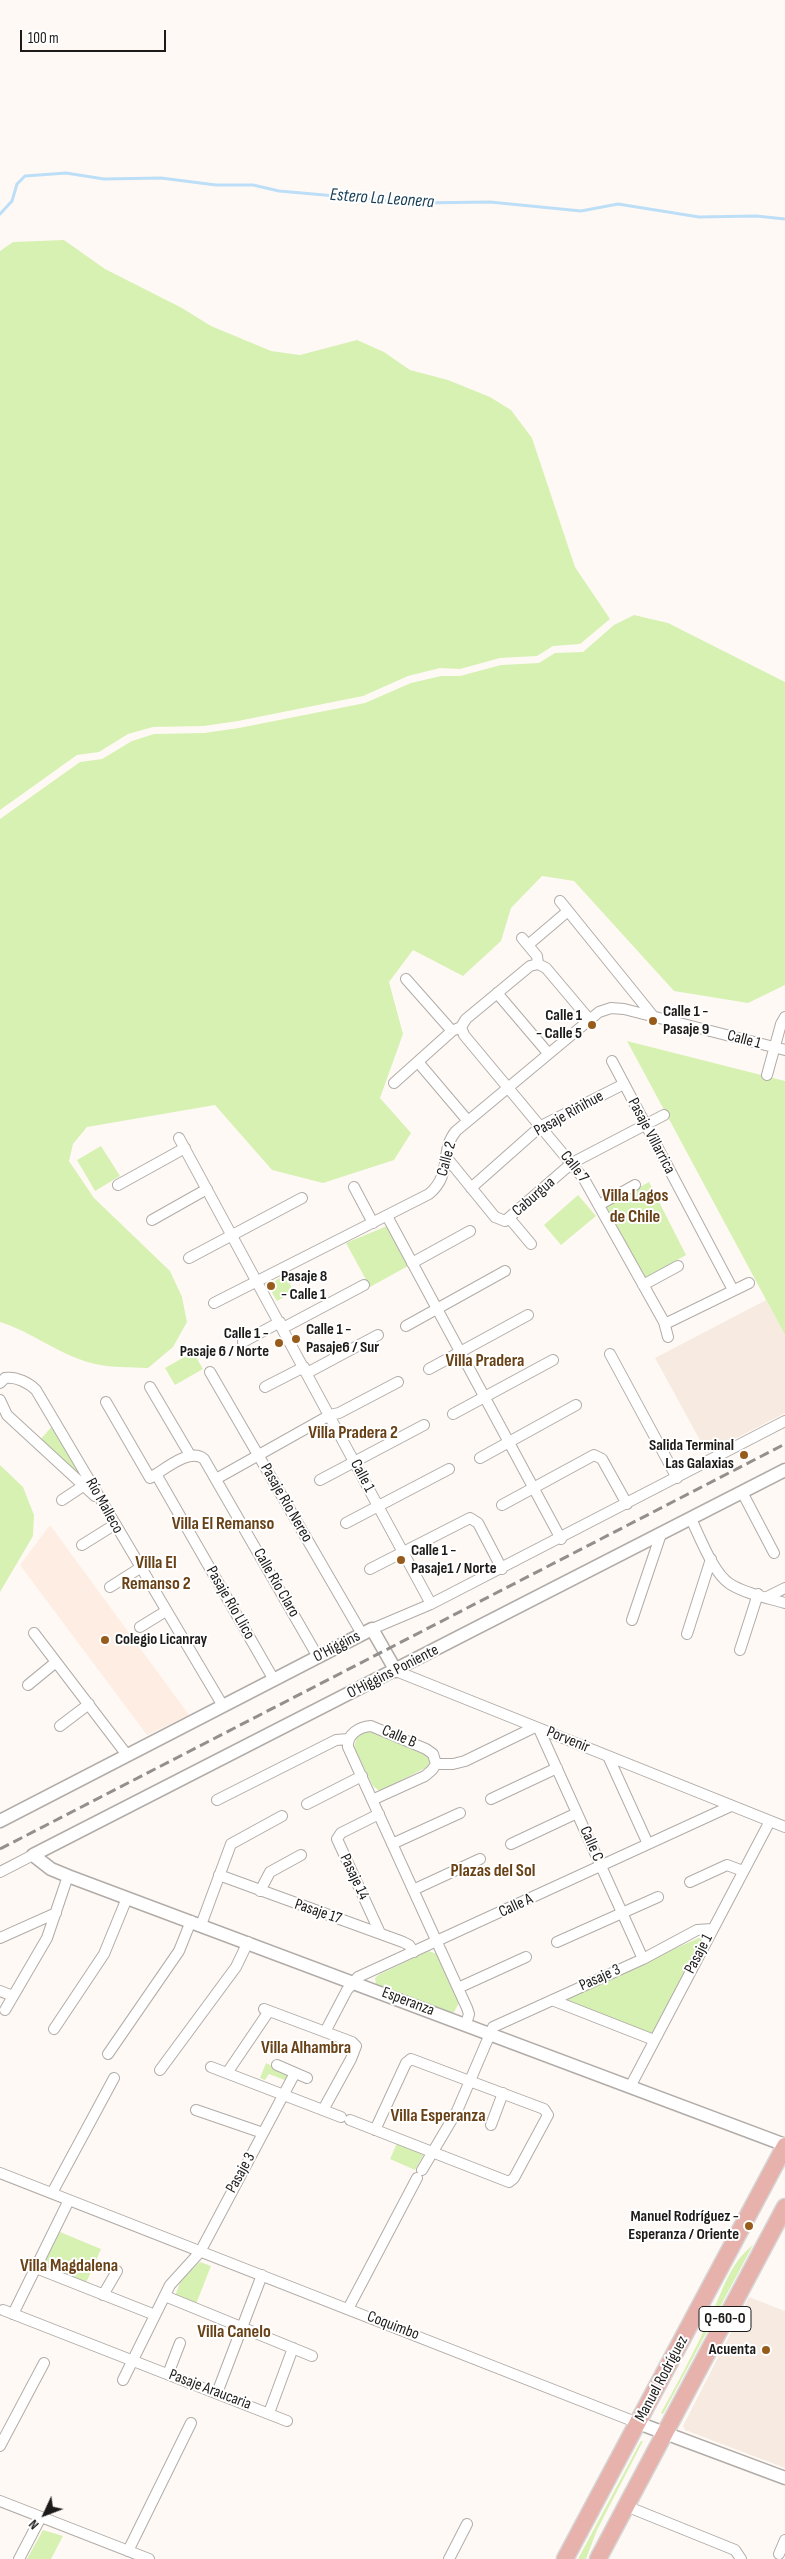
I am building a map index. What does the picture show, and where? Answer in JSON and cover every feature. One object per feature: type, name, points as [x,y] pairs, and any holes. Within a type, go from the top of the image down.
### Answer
[{"type":"main road","name":"Manuel Rodríguez","points":[[566,2559],[785,2145]]},
{"type":"main road","name":"Manuel Rodríguez","points":[[598,2559],[785,2207]]},
{"type":"street","points":[[560,901],[654,1016]]},
{"type":"street","points":[[538,964],[537,956],[525,941],[568,911]]},
{"type":"street","points":[[394,1083],[466,1019],[530,966],[538,964],[546,968],[589,1019]]},
{"type":"street","name":"Calle 7","points":[[406,979],[464,1035],[572,1163],[599,1204],[664,1322],[668,1337]]},
{"type":"street","points":[[497,993],[548,1053]]},
{"type":"street","name":"Calle 1","points":[[589,1019],[599,1012],[618,1008],[785,1050]]},
{"type":"street","points":[[767,1075],[782,1022],[785,1018]]},
{"type":"street","name":"Calle 2","points":[[214,1303],[373,1223],[435,1189],[444,1174],[451,1138],[468,1121],[589,1019]]},
{"type":"street","name":"Pasaje Villarrica","points":[[612,1061],[733,1290]]},
{"type":"street","points":[[418,1062],[468,1121]]},
{"type":"street","name":"Pasaje Riñihue","points":[[471,1188],[541,1126],[624,1084]]},
{"type":"street","name":"Caburgua","points":[[447,1158],[497,1219],[505,1221],[572,1163],[664,1116]]},
{"type":"street","name":"Calle 1","points":[[179,1138],[431,1604]]},
{"type":"street","points":[[118,1185],[185,1148]]},
{"type":"street","points":[[599,1204],[635,1185]]},
{"type":"street","points":[[354,1187],[373,1223]]},
{"type":"street","points":[[152,1220],[207,1189]]},
{"type":"street","points":[[188,1258],[302,1198]]},
{"type":"street","points":[[386,1216],[561,1539]]},
{"type":"street","points":[[510,1218],[530,1244]]},
{"type":"street","points":[[412,1262],[470,1231]]},
{"type":"street","points":[[643,1285],[678,1266]]},
{"type":"street","points":[[406,1326],[505,1271]]},
{"type":"street","points":[[664,1322],[669,1322],[749,1282]]},
{"type":"street","points":[[243,1342],[364,1284]]},
{"type":"street","points":[[429,1369],[528,1315]]},
{"type":"street","points":[[266,1387],[378,1335]]},
{"type":"street","points":[[610,1354],[677,1478]]},
{"type":"street","points":[[453,1414],[552,1360]]},
{"type":"street","name":"Pasaje Río Nereo","points":[[210,1372],[258,1455],[367,1631]]},
{"type":"street","name":"Río Malleco","points":[[1,1381],[12,1377],[36,1390],[98,1498],[223,1706]]},
{"type":"street","points":[[216,1479],[330,1416],[398,1382]]},
{"type":"street","points":[[150,1387],[190,1455],[153,1476]]},
{"type":"street","points":[[0,1400],[7,1415],[98,1498]]},
{"type":"street","name":"Pasaje Río Llico","points":[[106,1402],[153,1476],[274,1680]]},
{"type":"street","points":[[480,1458],[576,1405]]},
{"type":"street","name":"O'Higgins","points":[[0,1821],[367,1631],[431,1604],[561,1539],[785,1421]]},
{"type":"street","points":[[320,1480],[424,1425]]},
{"type":"street","name":"Calle Río Claro","points":[[190,1455],[202,1457],[216,1479],[318,1657]]},
{"type":"street","points":[[502,1504],[590,1456],[597,1455],[602,1459],[627,1504]]},
{"type":"street","points":[[346,1523],[449,1468]]},
{"type":"street","name":"O'Higgins Poniente","points":[[0,1872],[396,1671],[785,1470]]},
{"type":"street","points":[[62,1500],[83,1486]]},
{"type":"street","points":[[742,1492],[774,1553]]},
{"type":"street","points":[[370,1569],[465,1519],[472,1518],[478,1523],[502,1568]]},
{"type":"street","points":[[691,1519],[719,1574],[730,1584],[785,1604]]},
{"type":"street","points":[[82,1545],[114,1525]]},
{"type":"street","points":[[632,1620],[661,1534]]},
{"type":"street","points":[[687,1634],[712,1560]]},
{"type":"street","points":[[110,1587],[140,1568]]},
{"type":"street","points":[[740,1650],[763,1596],[785,1588]]},
{"type":"street","points":[[140,1627],[166,1612]]},
{"type":"street","points":[[367,1631],[396,1671]]},
{"type":"street","points":[[34,1633],[128,1754]]},
{"type":"street","points":[[28,1684],[56,1662]]},
{"type":"street","name":"Porvenir","points":[[396,1671],[785,1827]]},
{"type":"street","points":[[60,1726],[89,1704]]},
{"type":"street","name":"Calle B","points":[[348,1739],[362,1727],[371,1726],[426,1749],[433,1754],[436,1764]]},
{"type":"street","points":[[372,1800],[425,1776],[436,1764],[452,1764],[465,1761],[537,1728]]},
{"type":"street","name":"Calle C","points":[[537,1728],[643,1959]]},
{"type":"street","points":[[217,1800],[336,1740],[348,1739],[348,1747],[469,2014],[466,2024]]},
{"type":"street","points":[[608,1756],[648,1844]]},
{"type":"street","points":[[491,1799],[557,1768]]},
{"type":"street","points":[[307,1804],[362,1776]]},
{"type":"street","name":"Calle A","points":[[354,1981],[731,1806]]},
{"type":"street","points":[[392,1844],[460,1813]]},
{"type":"street","points":[[511,1844],[577,1813]]},
{"type":"street","name":"Pasaje 14","points":[[379,1814],[341,1833],[337,1839],[380,1934]]},
{"type":"street","points":[[108,2054],[196,1923],[232,1843],[282,1816]]},
{"type":"street","name":"Pasaje 1","points":[[630,2087],[770,1821]]},
{"type":"street","name":"Esperanza","points":[[33,1855],[51,1869],[68,1876],[354,1981],[785,2145]]},
{"type":"street","points":[[260,1891],[270,1872],[301,1856]]},
{"type":"street","points":[[413,1890],[480,1859]]},
{"type":"street","points":[[690,1882],[725,1865],[732,1865],[743,1871]]},
{"type":"street","name":"Pasaje 17","points":[[219,1875],[410,1945],[414,1952]]},
{"type":"street","points":[[5,2010],[41,1950],[56,1914],[68,1876]]},
{"type":"street","points":[[557,1942],[658,1897]]},
{"type":"street","points":[[54,2029],[104,1954],[127,1898]]},
{"type":"street","points":[[0,1938],[56,1914]]},
{"type":"street","name":"Pasaje 3","points":[[489,2033],[499,2023],[643,1959],[697,1930],[712,1929]]},
{"type":"street","points":[[160,2070],[236,1967],[248,1942]]},
{"type":"street","points":[[458,1988],[526,1957]]},
{"type":"street","points":[[326,2032],[354,1981]]},
{"type":"street","points":[[0,1991],[13,1996]]},
{"type":"street","points":[[552,2000],[654,2040]]},
{"type":"street","points":[[227,2073],[267,2010],[326,2032],[356,2046],[352,2059],[323,2110]]},
{"type":"street","points":[[348,2309],[420,2174],[453,2118],[489,2033]]},
{"type":"street","points":[[211,2067],[433,2153],[510,2181],[548,2118],[548,2113],[544,2109],[414,2059],[409,2060],[375,2130]]},
{"type":"street","points":[[277,2065],[307,2078]]},
{"type":"street","name":"Pasaje 3","points":[[123,2380],[174,2279],[200,2252],[295,2073]]},
{"type":"street","points":[[52,2193],[114,2078]]},
{"type":"street","points":[[491,2125],[503,2093]]},
{"type":"street","points":[[196,2110],[263,2133]]},
{"type":"street","name":"Coquimbo","points":[[0,2173],[638,2424],[665,2432],[785,2478]]},
{"type":"street","points":[[70,2200],[36,2268],[155,2315]]},
{"type":"street","name":"Pasaje Araucaria","points":[[36,2268],[8,2312],[287,2421]]},
{"type":"street","points":[[103,2295],[117,2270]]},
{"type":"street","points":[[217,2393],[262,2275]]},
{"type":"street","points":[[165,2296],[312,2356]]},
{"type":"street","points":[[168,2374],[180,2343]]},
{"type":"street","points":[[269,2413],[293,2348]]},
{"type":"street","points":[[0,2446],[44,2363]]},
{"type":"street","points":[[128,2551],[190,2423]]},
{"type":"street","points":[[0,2501],[149,2559]]},
{"type":"street","points":[[626,2506],[735,2550],[741,2559]]},
{"type":"street","points":[[19,2559],[41,2517]]},
{"type":"street","points":[[449,2559],[467,2524]]},
{"type":"street","points":[[778,2554],[785,2540]]},
{"type":"shaded area","points":[[766,1300],[785,1335],[785,1413],[707,1453],[655,1358]]},
{"type":"shaded area","name":"Colegio Licanray","points":[[50,1525],[189,1715],[147,1735],[20,1565]]},
{"type":"shaded area","points":[[749,2297],[785,2311],[785,2468],[685,2430],[683,2426]]},
{"type":"green space","points":[[64,240],[105,269],[182,308],[211,326],[271,351],[300,355],[357,340],[384,352],[410,370],[448,380],[490,397],[511,410],[532,438],[575,567],[610,619],[580,644],[553,646],[537,656],[500,658],[460,669],[440,668],[408,676],[363,696],[238,721],[204,726],[153,727],[128,734],[99,752],[77,755],[0,810],[0,251],[13,242]]},
{"type":"green space","points":[[634,615],[668,623],[785,682],[785,985],[748,1003],[674,991],[574,881],[542,876],[511,908],[501,941],[463,976],[413,950],[389,982],[403,1034],[380,1098],[411,1133],[394,1160],[323,1183],[272,1170],[215,1105],[87,1127],[73,1144],[69,1161],[94,1198],[170,1271],[182,1297],[187,1322],[173,1347],[148,1368],[112,1367],[91,1363],[67,1354],[23,1331],[0,1322],[0,819],[80,762],[102,759],[132,741],[154,734],[204,733],[239,728],[365,703],[411,683],[441,676],[460,676],[501,665],[539,663],[555,653],[583,652],[614,625]]},
{"type":"green space","points":[[627,1041],[785,1081],[785,1335]]},
{"type":"green space","points":[[101,1146],[120,1176],[95,1191],[77,1160]]},
{"type":"green space","points":[[649,1182],[686,1255],[645,1278],[606,1206]]},
{"type":"green space","points":[[578,1195],[596,1216],[561,1245],[544,1225]]},
{"type":"green space","points":[[387,1226],[408,1266],[370,1287],[346,1243]]},
{"type":"green space","points":[[285,1274],[294,1292],[277,1301],[268,1286]]},
{"type":"green space","points":[[193,1352],[203,1369],[175,1385],[165,1368]]},
{"type":"green space","points":[[53,1425],[84,1477],[80,1480],[40,1440]]},
{"type":"green space","points":[[0,1465],[23,1487],[34,1515],[33,1536],[0,1592]]},
{"type":"green space","points":[[368,1731],[423,1754],[430,1759],[429,1766],[383,1790],[378,1790],[373,1786],[354,1747],[357,1737]]},
{"type":"green space","points":[[703,1936],[704,1939],[654,2033],[650,2034],[564,2002],[564,1998]]},
{"type":"green space","points":[[429,1951],[437,1954],[459,2003],[454,2012],[451,2013],[376,1984],[375,1978],[380,1974]]},
{"type":"green space","points":[[266,2063],[291,2075],[287,2081],[269,2074],[265,2080],[260,2078]]},
{"type":"green space","points":[[397,2143],[424,2154],[415,2170],[390,2159]]},
{"type":"green space","points":[[60,2232],[101,2249],[86,2283],[42,2267]]},
{"type":"green space","points":[[753,2245],[663,2414],[661,2413],[712,2314],[731,2271],[744,2253]]},
{"type":"green space","points":[[200,2262],[211,2266],[196,2304],[175,2296],[181,2280]]},
{"type":"green space","points":[[641,2441],[643,2441],[597,2530],[586,2559],[578,2559]]},
{"type":"green space","points":[[43,2530],[63,2536],[51,2559],[27,2559]]},
{"type":"waterway","name":"Estero La Leonera","points":[[0,214],[12,201],[17,184],[25,176],[66,173],[104,179],[161,178],[216,185],[253,185],[279,191],[415,203],[490,202],[581,211],[618,204],[699,217],[756,216],[785,219]]},
{"type":"railway","points":[[0,1849],[785,1444]]},
{"type":"place","name":"Calle 1 - Pasaje 9","points":[[653,1021]]},
{"type":"place","name":"Calle 1 - Calle 5","points":[[592,1025]]},
{"type":"place","name":"Pasaje 8 - Calle 1","points":[[271,1286]]},
{"type":"place","name":"Calle 1 - Pasaje6 / Sur","points":[[296,1339]]},
{"type":"place","name":"Calle 1 - Pasaje 6 / Norte","points":[[279,1343]]},
{"type":"place","name":"Salida Terminal Las Galaxias","points":[[744,1455]]},
{"type":"place","name":"Calle 1 - Pasaje1 / Norte","points":[[401,1560]]},
{"type":"place","name":"Colegio Licanray","points":[[105,1640]]},
{"type":"place","name":"Manuel Rodríguez - Esperanza / Oriente","points":[[749,2226]]},
{"type":"place","name":"Acuenta","points":[[766,2350]]},
{"type":"district","name":"Villa Lagos de Chile","points":[[635,1206]]},
{"type":"district","name":"Villa Pradera","points":[[485,1361]]},
{"type":"district","name":"Villa Pradera 2","points":[[353,1433]]},
{"type":"district","name":"Villa El Remanso","points":[[223,1524]]},
{"type":"district","name":"Villa El Remanso 2","points":[[156,1574]]},
{"type":"district","name":"Plazas del Sol","points":[[493,1871]]},
{"type":"district","name":"Villa Alhambra","points":[[306,2048]]},
{"type":"district","name":"Villa Esperanza","points":[[438,2116]]},
{"type":"district","name":"Villa Magdalena","points":[[69,2266]]},
{"type":"district","name":"Villa Canelo","points":[[234,2332]]}]
